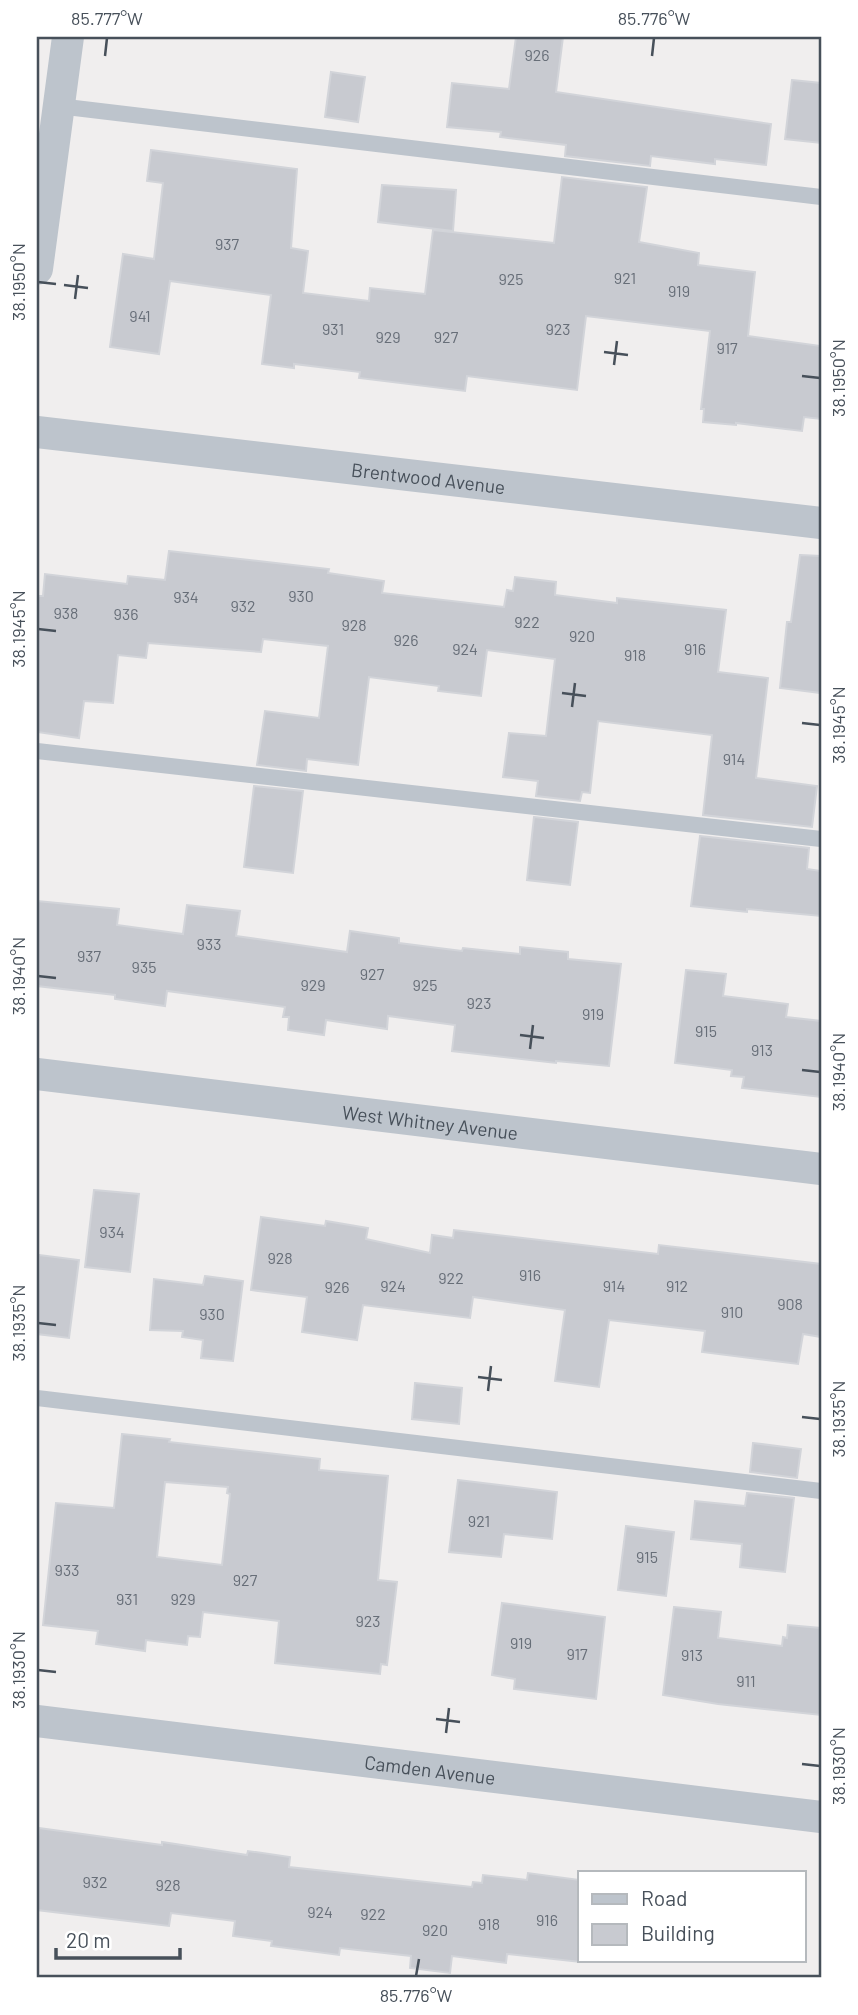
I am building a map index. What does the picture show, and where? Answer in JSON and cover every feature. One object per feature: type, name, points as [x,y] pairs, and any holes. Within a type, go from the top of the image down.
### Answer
[{"type":"street","points":[[37,269],[58,106],[50,67],[68,37]]},
{"type":"street","name":"Brentwood Avenue","points":[[37,432],[821,523]]},
{"type":"street","name":"West Whitney Avenue","points":[[37,1074],[821,1169]]},
{"type":"street","name":"Camden Avenue","points":[[37,1721],[821,1817]]},
{"type":"lane","points":[[58,106],[821,197]]},
{"type":"lane","points":[[37,751],[821,839]]},
{"type":"lane","points":[[37,1398],[821,1491]]},
{"type":"building","points":[[516,37],[563,37],[556,92],[771,124],[766,165],[715,159],[715,164],[651,156],[650,166],[565,156],[566,145],[500,137],[501,132],[447,127],[452,83],[509,89]]},
{"type":"building","points":[[331,72],[365,77],[358,122],[325,117]]},
{"type":"building","points":[[792,80],[821,83],[821,143],[785,139]]},
{"type":"building","points":[[151,150],[297,169],[291,248],[308,251],[303,293],[369,301],[370,288],[425,294],[433,230],[554,243],[562,177],[647,187],[639,242],[699,253],[698,265],[755,272],[748,336],[821,346],[821,419],[804,417],[802,431],[703,422],[704,409],[701,409],[710,331],[586,316],[577,390],[467,376],[465,391],[359,378],[360,372],[294,364],[294,368],[262,364],[271,295],[170,281],[159,354],[110,347],[123,254],[154,259],[163,183],[147,181]]},
{"type":"building","points":[[382,185],[456,190],[453,231],[378,222]]},
{"type":"building","points":[[169,551],[329,569],[328,573],[384,581],[382,593],[504,607],[507,590],[513,591],[515,577],[556,582],[555,595],[617,603],[617,598],[726,610],[718,672],[768,678],[756,778],[817,786],[812,827],[703,815],[712,735],[598,721],[590,793],[582,792],[580,801],[536,796],[538,781],[503,777],[509,733],[546,736],[555,659],[487,650],[481,696],[438,691],[439,686],[369,677],[358,765],[307,759],[306,771],[257,765],[265,711],[319,718],[328,646],[263,639],[261,652],[148,643],[146,658],[118,655],[113,703],[84,701],[79,738],[37,732],[37,596],[43,596],[45,574],[127,584],[128,576],[165,580]]},
{"type":"building","points":[[800,555],[821,556],[821,693],[780,688],[787,622],[791,622]]},
{"type":"building","points":[[254,786],[303,791],[293,873],[244,867]]},
{"type":"building","points":[[534,817],[578,822],[570,885],[527,880]]},
{"type":"building","points":[[700,836],[809,848],[807,869],[821,871],[821,916],[691,906]]},
{"type":"building","points":[[37,901],[119,909],[117,925],[183,934],[187,905],[240,911],[236,936],[347,952],[350,931],[399,938],[399,943],[462,951],[463,948],[520,954],[520,947],[568,952],[568,959],[621,964],[609,1066],[452,1051],[455,1025],[388,1016],[387,1029],[326,1020],[324,1035],[288,1030],[289,1017],[283,1017],[285,1007],[167,991],[165,1006],[115,999],[115,995],[37,986]]},
{"type":"building","points":[[686,970],[726,974],[723,996],[788,1004],[786,1017],[821,1021],[821,1097],[742,1088],[744,1077],[731,1076],[732,1070],[675,1063]]},
{"type":"building","points":[[94,1190],[139,1194],[130,1272],[85,1267]]},
{"type":"building","points":[[261,1217],[325,1226],[326,1221],[368,1228],[366,1239],[430,1253],[432,1235],[453,1238],[454,1230],[658,1254],[659,1245],[821,1264],[821,1337],[803,1334],[798,1364],[702,1352],[705,1331],[609,1320],[599,1387],[555,1381],[565,1310],[473,1297],[470,1318],[363,1305],[357,1340],[302,1332],[307,1297],[251,1290]]},
{"type":"building","points":[[39,1255],[79,1260],[69,1338],[37,1334]]},
{"type":"building","points":[[205,1276],[243,1281],[233,1361],[201,1358],[203,1340],[182,1337],[183,1331],[150,1330],[154,1279],[203,1285]]},
{"type":"building","points":[[415,1383],[462,1388],[459,1424],[412,1419]]},
{"type":"building","points":[[122,1434],[320,1459],[319,1470],[388,1476],[378,1580],[397,1582],[387,1665],[381,1664],[380,1674],[275,1663],[279,1621],[203,1612],[200,1637],[188,1636],[187,1645],[146,1640],[145,1651],[96,1644],[98,1631],[43,1625],[56,1503],[114,1508]],"holes":[[[165,1482],[228,1487],[227,1493],[230,1494],[222,1565],[157,1557]]]},
{"type":"building","points":[[753,1443],[801,1449],[797,1478],[750,1472]]},
{"type":"building","points":[[458,1480],[557,1492],[552,1539],[504,1534],[501,1557],[449,1552]]},
{"type":"building","points":[[747,1493],[794,1498],[785,1572],[740,1567],[742,1544],[691,1539],[695,1501],[745,1506]]},
{"type":"building","points":[[626,1526],[674,1532],[666,1596],[618,1590]]},
{"type":"building","points":[[502,1603],[605,1617],[596,1699],[514,1689],[515,1679],[492,1675]]},
{"type":"building","points":[[674,1607],[721,1612],[718,1638],[782,1646],[783,1637],[787,1638],[788,1625],[821,1628],[821,1715],[663,1695]]},
{"type":"building","points":[[39,1828],[247,1855],[248,1851],[290,1857],[289,1867],[472,1887],[473,1882],[482,1883],[483,1875],[527,1880],[528,1873],[578,1880],[578,1962],[507,1954],[506,1963],[452,1956],[450,1973],[410,1968],[411,1956],[340,1948],[339,1955],[271,1946],[272,1941],[233,1936],[235,1921],[171,1913],[169,1926],[37,1910]]}]
